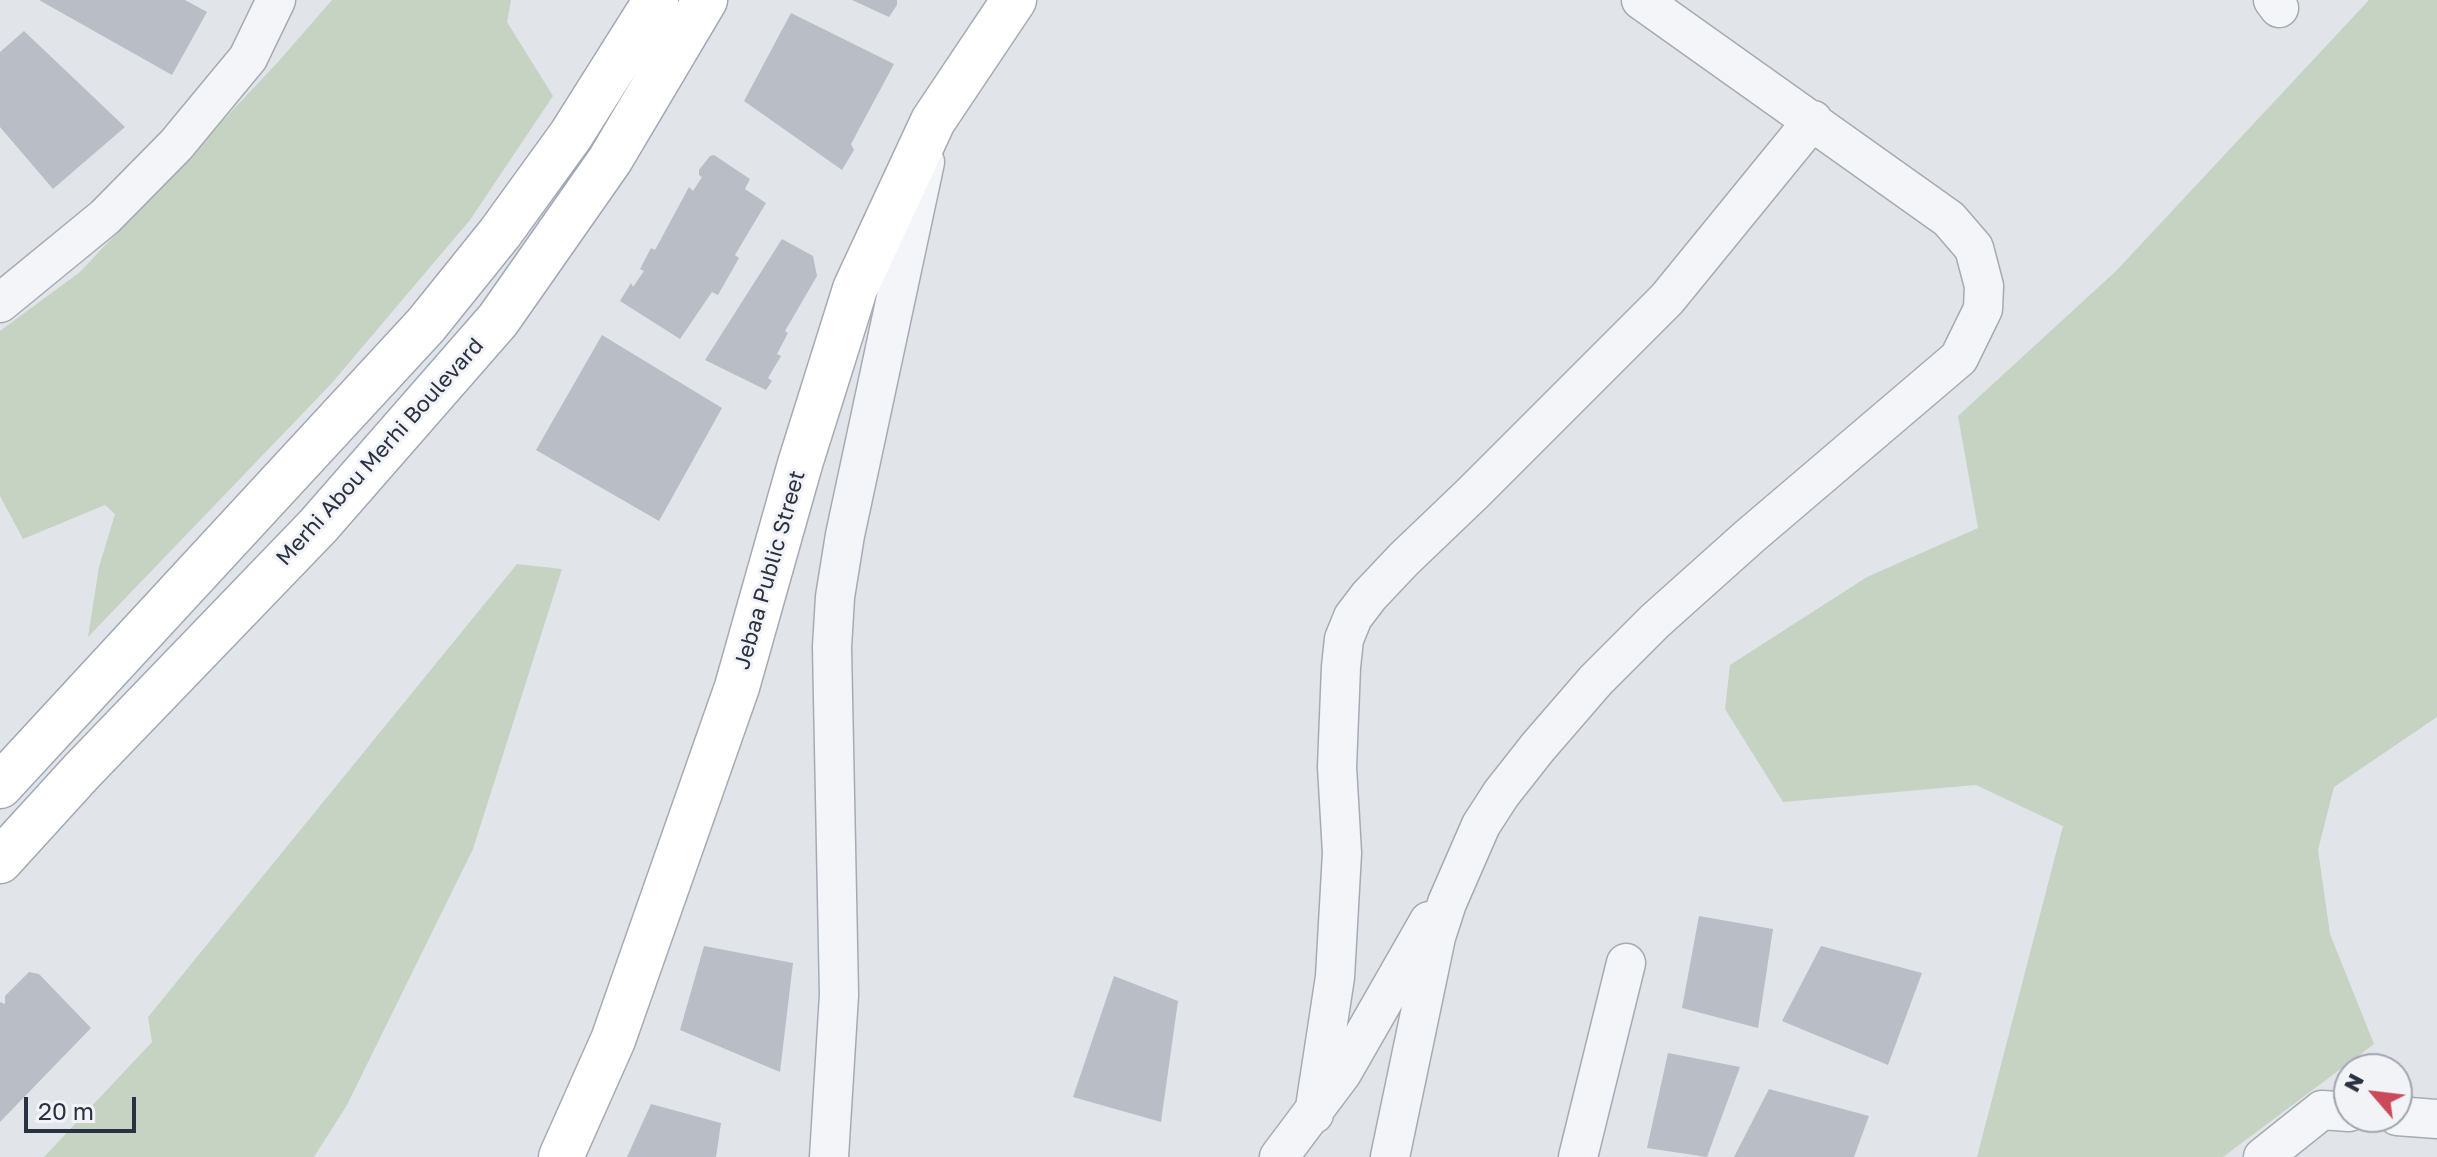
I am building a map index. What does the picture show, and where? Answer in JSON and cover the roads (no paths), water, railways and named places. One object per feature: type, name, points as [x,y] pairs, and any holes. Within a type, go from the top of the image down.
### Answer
[{"type":"main road","points":[[0,786],[426,325],[500,233],[571,135],[656,0]]},
{"type":"main road","name":"Merhi Abou Merhi Boulevard","points":[[0,861],[82,771],[318,526],[498,320],[610,160],[705,0]]},
{"type":"main road","name":"Jebaa Public Street","points":[[561,1157],[613,1040],[737,687],[800,464],[855,289],[933,121],[1014,0]]},
{"type":"street","points":[[0,303],[105,217],[176,145],[248,58],[276,0]]},
{"type":"street","points":[[1390,1157],[1436,937],[1465,860],[1481,825],[1501,794],[1596,680],[1655,621],[1959,358],[1983,309],[1984,286],[1974,248],[1949,219],[1641,0]]},
{"type":"street","points":[[1314,1114],[1335,977],[1342,853],[1337,767],[1341,667],[1344,639],[1353,617],[1404,559],[1667,299],[1813,120]]},
{"type":"street","points":[[829,1157],[839,995],[832,647],[835,597],[845,535],[933,121]]},
{"type":"street","points":[[1279,1157],[1342,1073],[1465,860]]},
{"type":"street","points":[[1578,1157],[1626,963]]},
{"type":"street","points":[[2263,1157],[2322,1110],[2333,1111]]},
{"type":"street","points":[[2413,1117],[2437,1119]]}]
